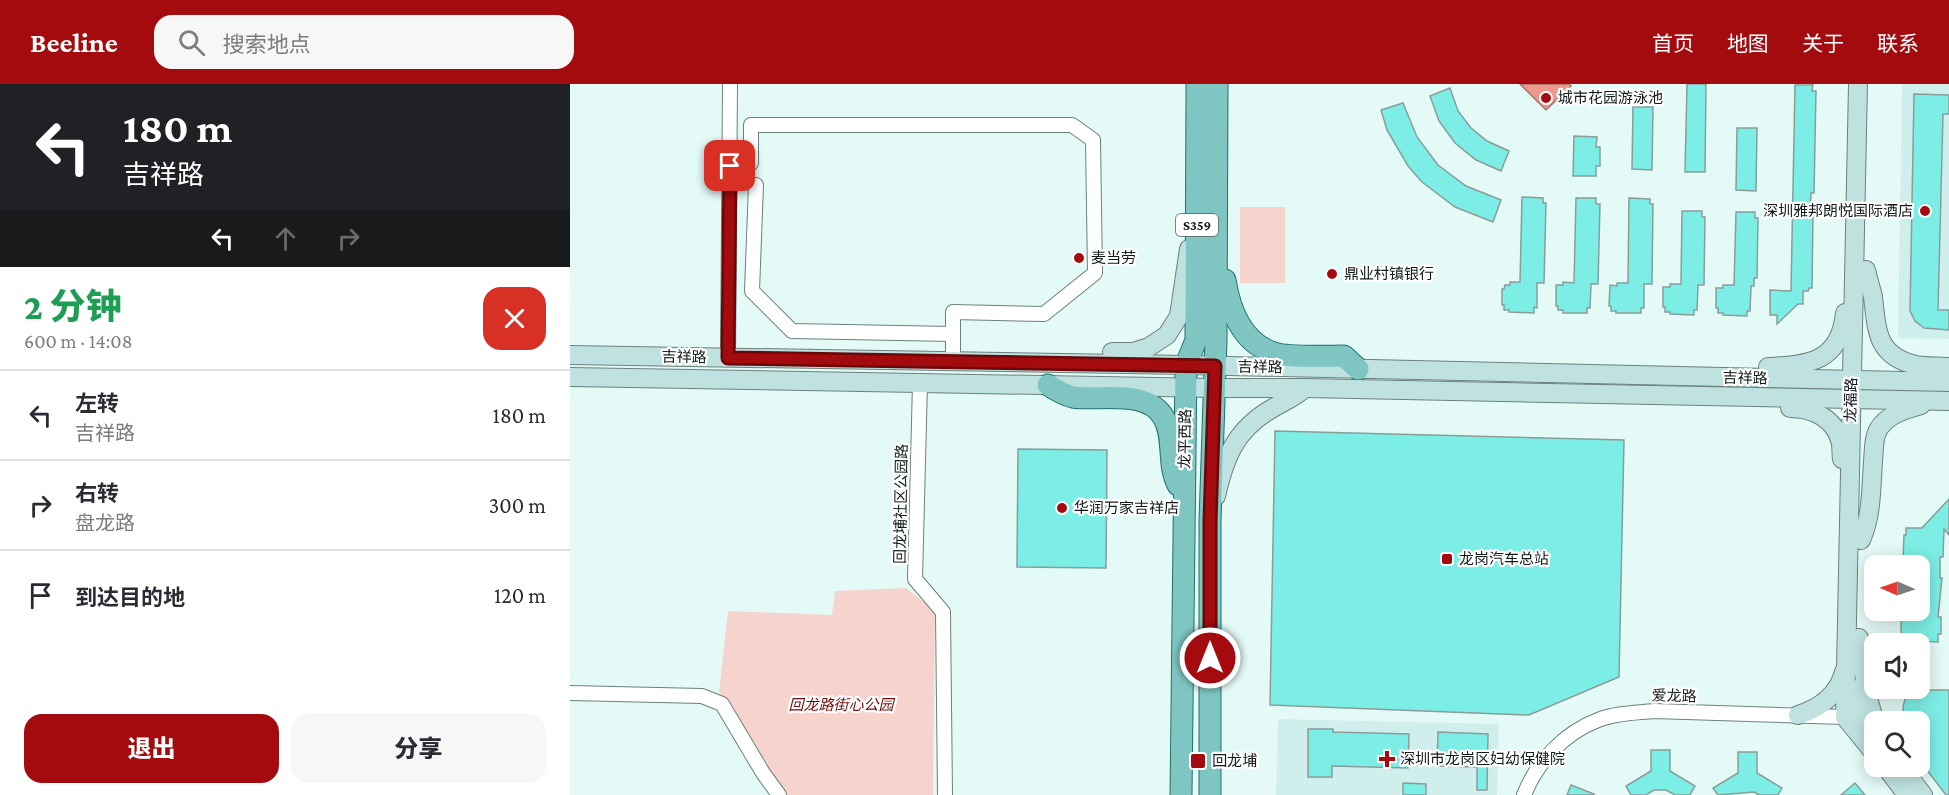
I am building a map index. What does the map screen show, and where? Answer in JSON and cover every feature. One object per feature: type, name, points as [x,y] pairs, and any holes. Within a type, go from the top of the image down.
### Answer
[{"type":"main road","name":"龙平西路","points":[[1197,84],[1215,366],[1210,521],[1210,795]]},
{"type":"main road","name":"龙平西路","points":[[1181,795],[1186,365],[1196,340],[1217,84]]},
{"type":"main road","name":"龙福路","points":[[1858,84],[1855,232],[1858,380]]},
{"type":"main road","name":"龙福路","points":[[1851,714],[1846,661],[1850,495],[1866,270],[1870,84]]},
{"type":"main road","points":[[1048,363],[1070,355],[1133,352],[1149,347],[1167,335],[1179,316],[1187,254],[1207,226]]},
{"type":"main road","points":[[1207,226],[1228,299],[1241,329],[1259,347],[1276,354],[1344,356],[1358,369]]},
{"type":"main road","points":[[1712,377],[1719,371],[1730,368],[1802,365],[1820,358],[1833,348],[1841,335],[1844,322],[1849,242],[1855,232]]},
{"type":"main road","points":[[1866,270],[1873,297],[1878,337],[1890,353],[1905,362],[1919,366],[1949,367]]},
{"type":"main road","points":[[570,341],[581,347],[579,355]]},
{"type":"main road","name":"吉祥路","points":[[579,355],[1186,365],[1949,382]]},
{"type":"main road","name":"吉祥路","points":[[570,377],[1305,388],[1946,401]]},
{"type":"main road","points":[[1048,385],[1071,396],[1131,399],[1144,402],[1154,408],[1164,417],[1170,438],[1173,472],[1185,499]]},
{"type":"main road","points":[[1210,521],[1225,463],[1236,440],[1250,424],[1305,388]]},
{"type":"main road","points":[[1710,397],[1730,407],[1797,408],[1812,411],[1824,417],[1833,426],[1840,440],[1850,495]]},
{"type":"main road","name":"龙福路","points":[[1851,714],[1859,638],[1861,540],[1857,400]]},
{"type":"main road","points":[[1861,540],[1868,523],[1874,443],[1878,429],[1888,419],[1905,409],[1946,401]]},
{"type":"main road","points":[[1859,638],[1867,695],[1872,711]]},
{"type":"main road","points":[[1798,716],[1814,710],[1835,692],[1842,678],[1846,661]]},
{"type":"main road","points":[[1851,714],[1864,725]]},
{"type":"main road","points":[[1851,714],[1864,736]]},
{"type":"main road","points":[[1893,777],[1907,795]]},
{"type":"main road","points":[[1909,777],[1923,795]]},
{"type":"street","points":[[728,358],[730,84]]},
{"type":"street","points":[[729,187],[752,163],[751,125],[1072,124],[1093,140],[1095,273],[1044,314],[953,312],[953,361]]},
{"type":"street","points":[[756,184],[752,291],[792,331],[953,334]]},
{"type":"street","name":"回龙埔社区公园路","points":[[920,383],[915,579],[943,612],[945,795]]},
{"type":"street","points":[[570,693],[702,696],[722,704],[763,773],[779,795]]},
{"type":"street","name":"爱龙路","points":[[1524,795],[1530,779],[1548,754],[1573,734],[1597,720],[1654,711],[1798,716],[1851,714]]},
{"type":"shaded area","name":"城市花园游泳池","points":[[1520,84],[1569,84],[1571,86],[1546,110]]},
{"type":"shaded area","name":"深圳雅邦朗悦国际酒店","points":[[1902,84],[1949,84],[1949,339],[1898,338]]},
{"type":"shaded area","name":"深圳市龙岗区妇幼保健院","points":[[1278,719],[1499,724],[1497,795],[1276,795]]},
{"type":"green space","points":[[1240,207],[1285,207],[1285,283],[1240,283]]},
{"type":"green space","name":"回龙路街心公园","points":[[906,588],[935,610],[933,795],[779,795],[719,692],[728,611],[832,615],[835,591]]},
{"type":"building","points":[[1687,84],[1706,84],[1705,172],[1685,172]]},
{"type":"building","points":[[1795,85],[1813,85],[1812,91],[1816,91],[1814,193],[1811,193],[1810,214],[1813,214],[1812,288],[1803,291],[1803,304],[1798,304],[1777,324],[1777,315],[1770,315],[1770,290],[1791,291]]},
{"type":"building","points":[[1450,88],[1458,111],[1471,128],[1487,141],[1509,151],[1501,171],[1476,160],[1455,143],[1439,121],[1430,96]]},
{"type":"building","points":[[1914,94],[1949,95],[1949,114],[1943,114],[1938,310],[1949,310],[1949,330],[1924,328],[1915,321],[1910,311]]},
{"type":"building","points":[[1403,103],[1417,137],[1438,165],[1466,186],[1501,200],[1493,222],[1455,207],[1422,182],[1408,166],[1387,130],[1381,110]]},
{"type":"building","points":[[1633,107],[1653,107],[1652,170],[1632,169]]},
{"type":"building","points":[[1737,128],[1757,128],[1756,191],[1736,190]]},
{"type":"building","points":[[1574,136],[1597,137],[1596,147],[1600,147],[1600,166],[1596,166],[1596,176],[1573,176]]},
{"type":"building","points":[[1522,197],[1543,198],[1543,203],[1546,203],[1544,283],[1537,283],[1537,308],[1534,307],[1534,313],[1509,312],[1509,310],[1504,310],[1504,305],[1502,305],[1502,289],[1505,285],[1510,285],[1510,282],[1520,282]]},
{"type":"building","points":[[1576,198],[1596,198],[1596,204],[1600,204],[1598,284],[1591,284],[1590,308],[1587,308],[1587,313],[1563,313],[1563,310],[1558,310],[1556,306],[1556,285],[1563,285],[1563,282],[1574,283]]},
{"type":"building","points":[[1629,198],[1650,199],[1650,204],[1653,204],[1652,284],[1644,284],[1644,308],[1641,308],[1641,313],[1616,313],[1616,311],[1611,311],[1611,306],[1609,306],[1610,285],[1628,283]]},
{"type":"building","points":[[1682,211],[1702,211],[1702,217],[1705,217],[1704,285],[1698,285],[1697,310],[1694,310],[1694,315],[1670,314],[1670,312],[1665,312],[1665,307],[1663,307],[1663,287],[1670,287],[1670,284],[1681,284]]},
{"type":"building","points":[[1736,212],[1755,212],[1755,218],[1758,218],[1757,278],[1754,278],[1754,286],[1751,286],[1750,311],[1747,311],[1747,316],[1723,315],[1723,313],[1718,313],[1718,308],[1716,308],[1716,288],[1723,288],[1723,285],[1734,285]]},
{"type":"building","name":"龙岗汽车总站","points":[[1275,431],[1624,440],[1619,677],[1529,715],[1270,705]]},
{"type":"building","name":"华润万家吉祥店","points":[[1018,449],[1107,450],[1106,568],[1017,567]]},
{"type":"building","points":[[1949,499],[1949,535],[1944,529],[1943,557],[1940,557],[1940,578],[1942,578],[1938,617],[1941,617],[1941,634],[1938,634],[1938,642],[1930,642],[1930,633],[1901,633],[1901,621],[1930,621],[1930,555],[1903,555],[1906,528],[1922,528]]},
{"type":"building","points":[[1930,690],[1949,690],[1949,795],[1946,795],[1930,774],[1930,711],[1903,711],[1905,699],[1930,699]]},
{"type":"building","points":[[1308,729],[1409,734],[1408,768],[1332,766],[1332,777],[1308,777]]},
{"type":"building","points":[[1438,732],[1488,734],[1487,790],[1477,790],[1477,767],[1437,766]]},
{"type":"building","points":[[1651,750],[1670,750],[1670,771],[1695,786],[1690,795],[1675,795],[1666,790],[1654,790],[1646,795],[1631,795],[1626,786],[1651,771]]},
{"type":"building","points":[[1738,752],[1757,752],[1757,773],[1782,788],[1778,795],[1759,795],[1754,792],[1718,795],[1713,788],[1738,773]]},
{"type":"building","points":[[1403,783],[1426,784],[1426,795],[1403,795]]},
{"type":"building","points":[[1855,783],[1865,795],[1841,795]]},
{"type":"building","points":[[1571,785],[1594,794],[1594,795],[1567,795]]},
{"type":"place","name":"城市花园游泳池","points":[[1546,98]]},
{"type":"place","name":"深圳雅邦朗悦国际酒店","points":[[1925,211]]},
{"type":"place","name":"麦当劳","points":[[1079,258]]},
{"type":"place","name":"鼎业村镇银行","points":[[1332,274]]},
{"type":"place","name":"华润万家吉祥店","points":[[1062,508]]},
{"type":"place","name":"龙岗汽车总站","points":[[1447,559]]},
{"type":"place","name":"深圳市龙岗区妇幼保健院","points":[[1387,759]]},
{"type":"place","name":"回龙埔","points":[[1198,761]]},
{"type":"route","points":[[730,166],[728,358],[1215,366],[1210,521],[1210,658]]}]
